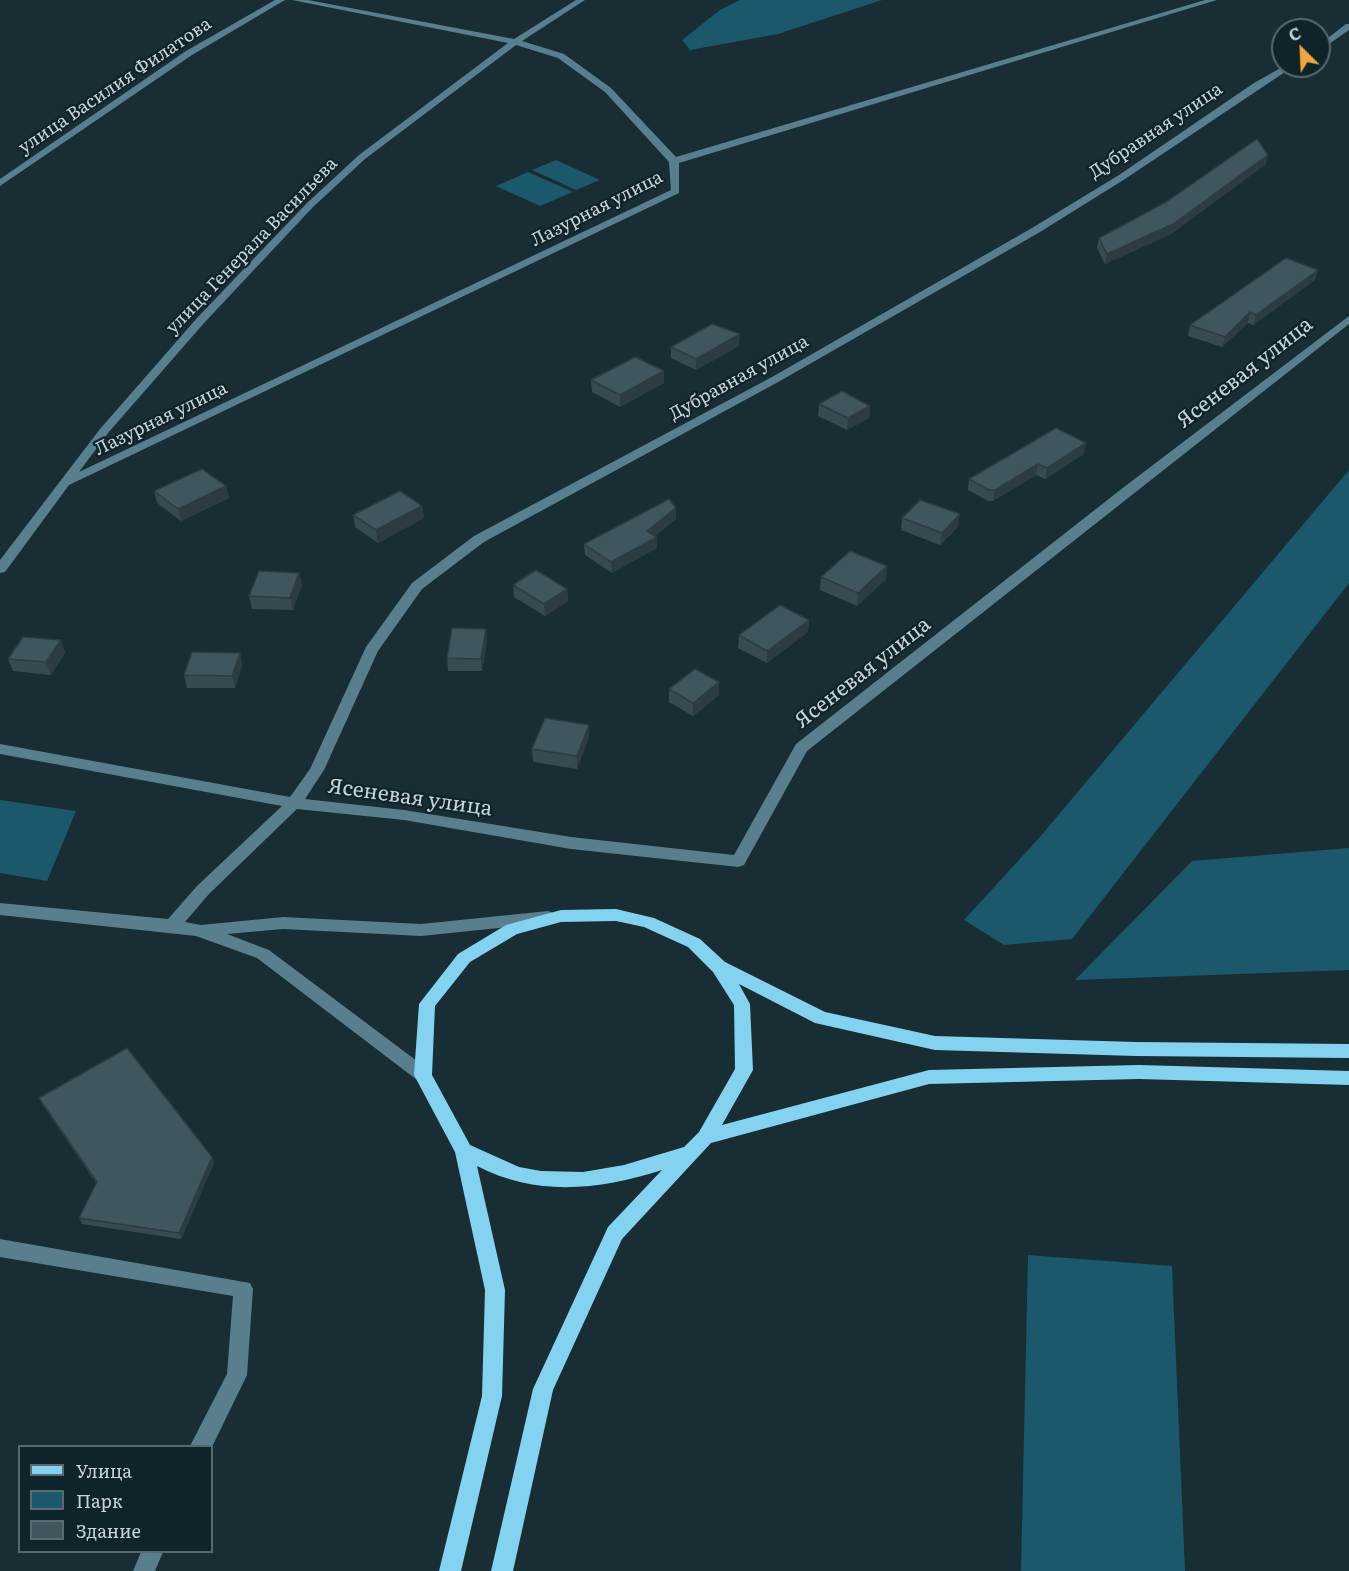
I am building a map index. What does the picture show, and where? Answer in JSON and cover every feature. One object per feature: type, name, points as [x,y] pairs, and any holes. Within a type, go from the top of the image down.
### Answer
[{"type":"main road","points":[[450,1571],[492,1396],[495,1290],[464,1151],[423,1075],[427,1004],[464,958],[512,929],[561,916],[616,915],[648,922],[694,943],[719,967],[742,1004],[744,1070],[705,1137],[615,1233],[543,1389],[502,1571]]},
{"type":"main road","points":[[719,967],[821,1018],[935,1043],[1136,1049],[1349,1051]]},
{"type":"main road","points":[[705,1137],[929,1077],[1139,1072],[1349,1078]]},
{"type":"main road","points":[[464,1151],[518,1175],[582,1182],[644,1169],[690,1152]]},
{"type":"street","name":"улица Василия Филатова","points":[[0,183],[189,54],[281,0]]},
{"type":"street","points":[[296,0],[515,42],[561,56],[609,90],[674,161]]},
{"type":"street","name":"улица Генерала Васильева","points":[[0,569],[104,431],[201,320],[310,205],[362,157],[515,42],[581,0]]},
{"type":"street","name":"Лазурная улица","points":[[66,483],[676,191],[674,161],[1213,0]]},
{"type":"street","points":[[1331,40],[1349,26]]},
{"type":"street","name":"Дубравная улица","points":[[172,926],[203,890],[294,803],[317,770],[371,650],[417,586],[479,539],[776,379],[1036,230],[1271,78]]},
{"type":"street","name":"Ясеневая улица","points":[[294,803],[404,815],[571,843],[738,861],[801,748],[1128,489],[1349,319]]},
{"type":"street","points":[[0,749],[294,803]]},
{"type":"street","points":[[0,909],[198,930],[263,954],[423,1075]]},
{"type":"street","points":[[198,930],[283,923],[421,930],[561,916]]},
{"type":"street","points":[[0,1248],[243,1289],[237,1374],[202,1445]]},
{"type":"street","points":[[144,1571],[151,1553]]},
{"type":"green space","points":[[740,0],[882,0],[778,34],[690,50],[682,40],[720,10]]},
{"type":"green space","points":[[556,160],[600,180],[576,190],[532,170]]},
{"type":"green space","points":[[528,172],[573,192],[540,206],[496,186]]},
{"type":"green space","points":[[1349,470],[1349,583],[1072,939],[1004,945],[964,920],[1039,838]]},
{"type":"green space","points":[[0,800],[76,811],[47,881],[0,873]]},
{"type":"green space","points":[[1349,848],[1349,970],[1075,980],[1192,861]]},
{"type":"green space","points":[[1028,1255],[1172,1266],[1185,1571],[1021,1571]]},
{"type":"building","points":[[1257,139],[1268,155],[1173,224],[1107,254],[1099,238],[1166,202]]},
{"type":"building","points":[[1286,258],[1318,270],[1256,315],[1250,312],[1225,337],[1190,325]]},
{"type":"building","points":[[712,324],[740,334],[696,359],[671,347]]},
{"type":"building","points":[[635,357],[664,371],[620,395],[591,380]]},
{"type":"building","points":[[842,391],[870,406],[848,418],[819,404]]},
{"type":"building","points":[[1056,428],[1086,443],[1047,468],[1038,464],[995,490],[989,490],[969,479]]},
{"type":"building","points":[[202,469],[226,486],[178,509],[154,491]]},
{"type":"building","points":[[400,491],[422,506],[376,530],[353,515]]},
{"type":"building","points":[[669,499],[676,508],[647,531],[657,537],[611,562],[584,544]]},
{"type":"building","points":[[920,500],[960,514],[942,533],[902,518]]},
{"type":"building","points":[[850,551],[887,566],[858,593],[821,577]]},
{"type":"building","points":[[536,570],[567,589],[544,604],[513,585]]},
{"type":"building","points":[[259,571],[299,573],[290,598],[249,596]]},
{"type":"building","points":[[780,605],[809,620],[767,651],[739,635]]},
{"type":"building","points":[[452,628],[486,629],[481,659],[447,658]]},
{"type":"building","points":[[23,637],[61,640],[46,662],[8,659]]},
{"type":"building","points":[[192,652],[240,653],[232,676],[184,675]]},
{"type":"building","points":[[695,669],[719,682],[693,703],[669,689]]},
{"type":"building","points":[[545,718],[589,725],[577,756],[532,749]]},
{"type":"building","points":[[127,1048],[212,1157],[179,1233],[79,1218],[97,1182],[39,1098]]}]
